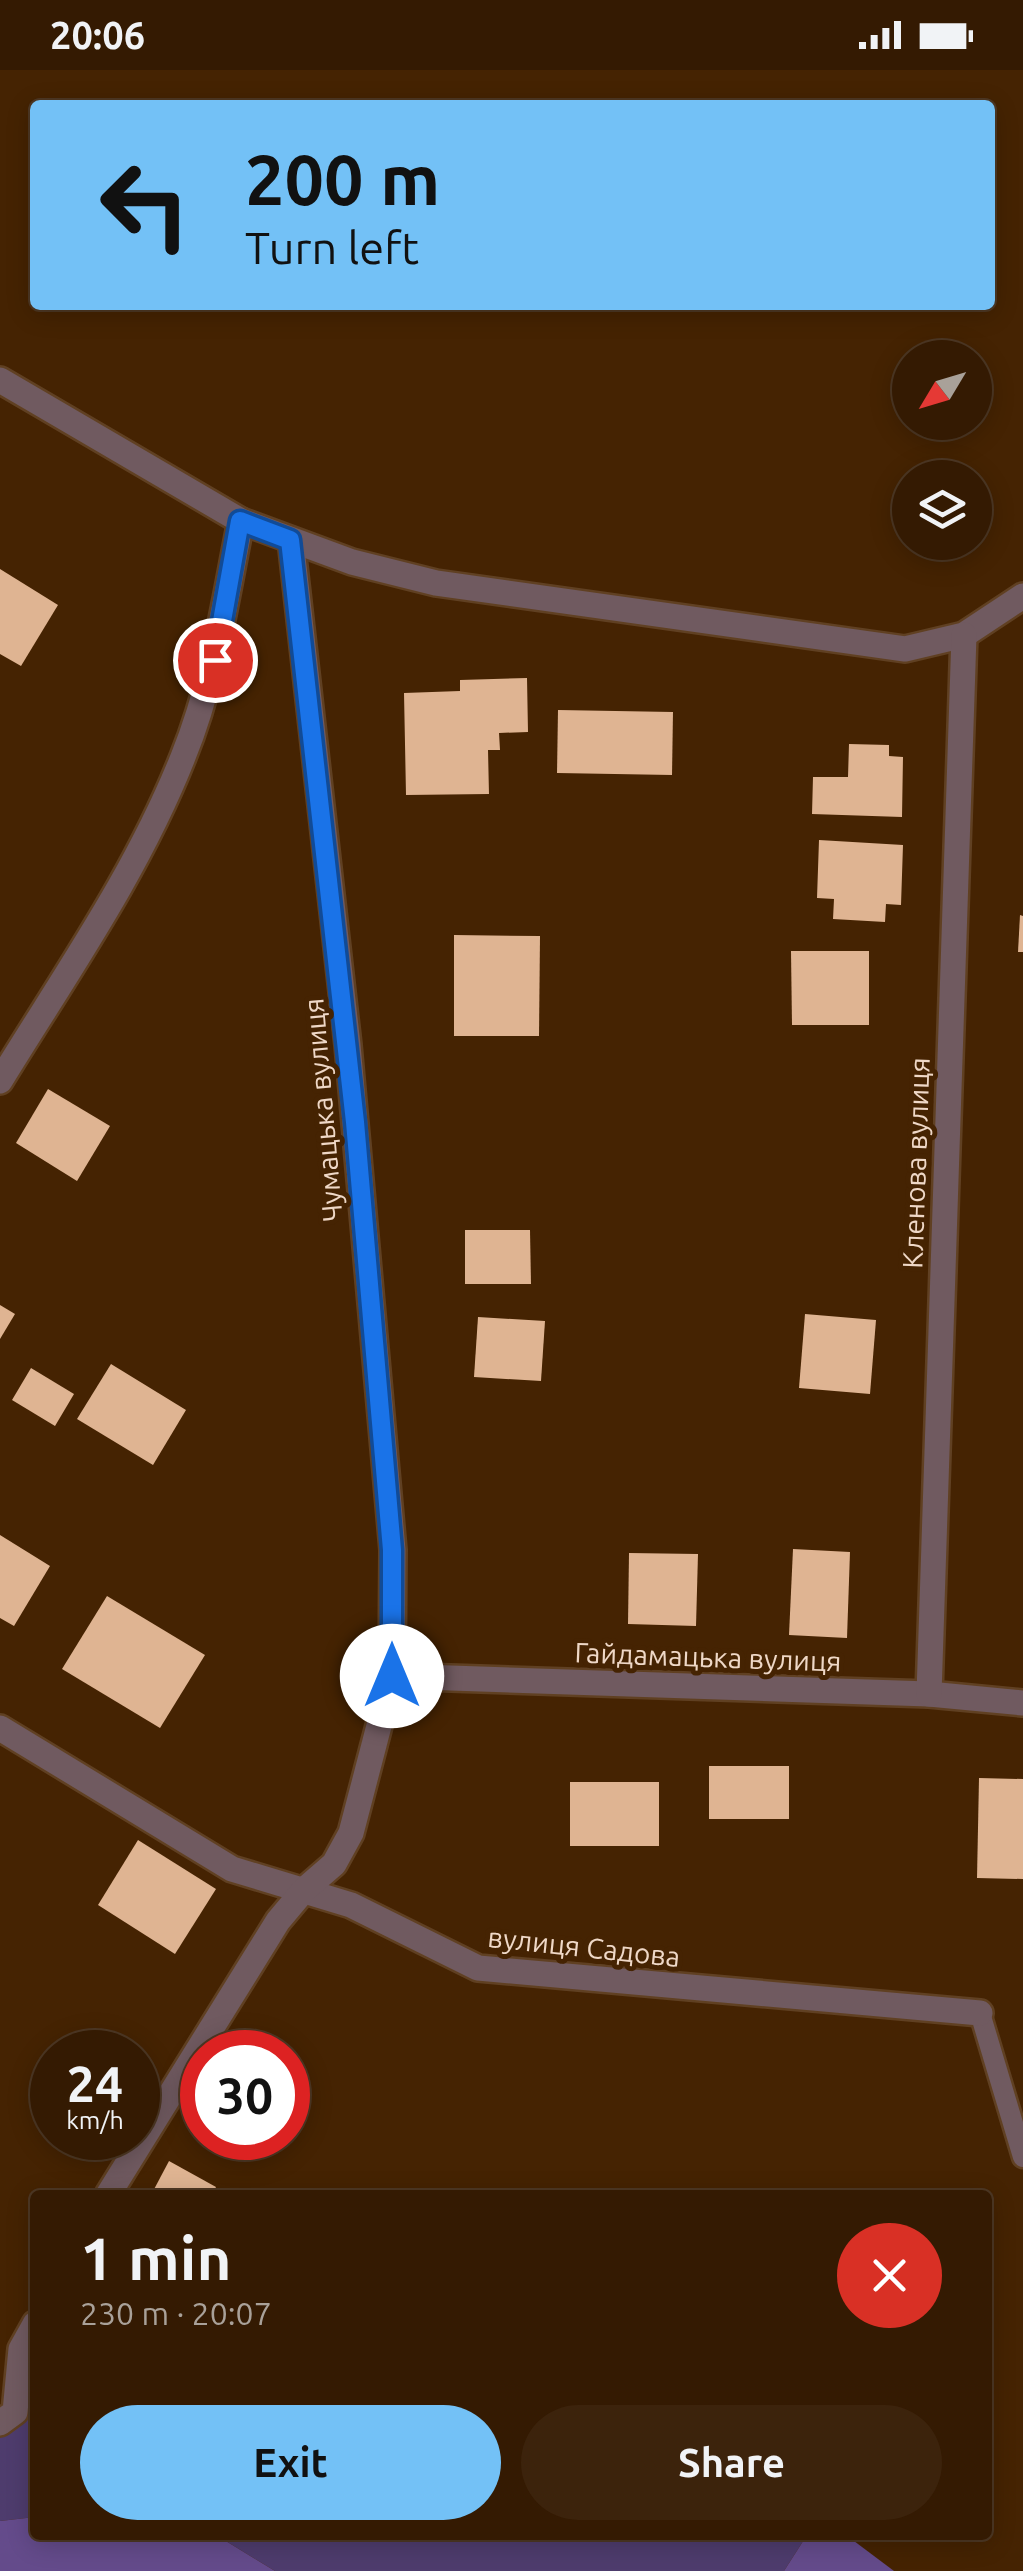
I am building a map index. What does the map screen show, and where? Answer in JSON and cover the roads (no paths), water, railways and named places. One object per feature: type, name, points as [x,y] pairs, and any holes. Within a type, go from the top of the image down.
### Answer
[{"type":"street","points":[[0,380],[240,521],[352,562],[436,583],[905,650],[964,635],[1023,596]]},
{"type":"street","points":[[0,1082],[139,856],[184,755],[215,660],[240,521]]},
{"type":"street","name":"Чумацька вулиця","points":[[111,2190],[278,1922],[304,1890],[334,1864],[351,1834],[392,1676],[392,1550],[355,1122],[290,540]]},
{"type":"street","name":"Кленова вулиця","points":[[928,1694],[964,635]]},
{"type":"street","name":"Гайдамацька вулиця","points":[[392,1676],[928,1694],[1023,1703]]},
{"type":"street","name":"вулиця Садова","points":[[0,1728],[232,1870],[351,1906],[478,1968],[980,2013]]},
{"type":"street","points":[[16,2419],[21,2349],[30,2333]]},
{"type":"lane","points":[[980,2013],[1023,2157]]}]
